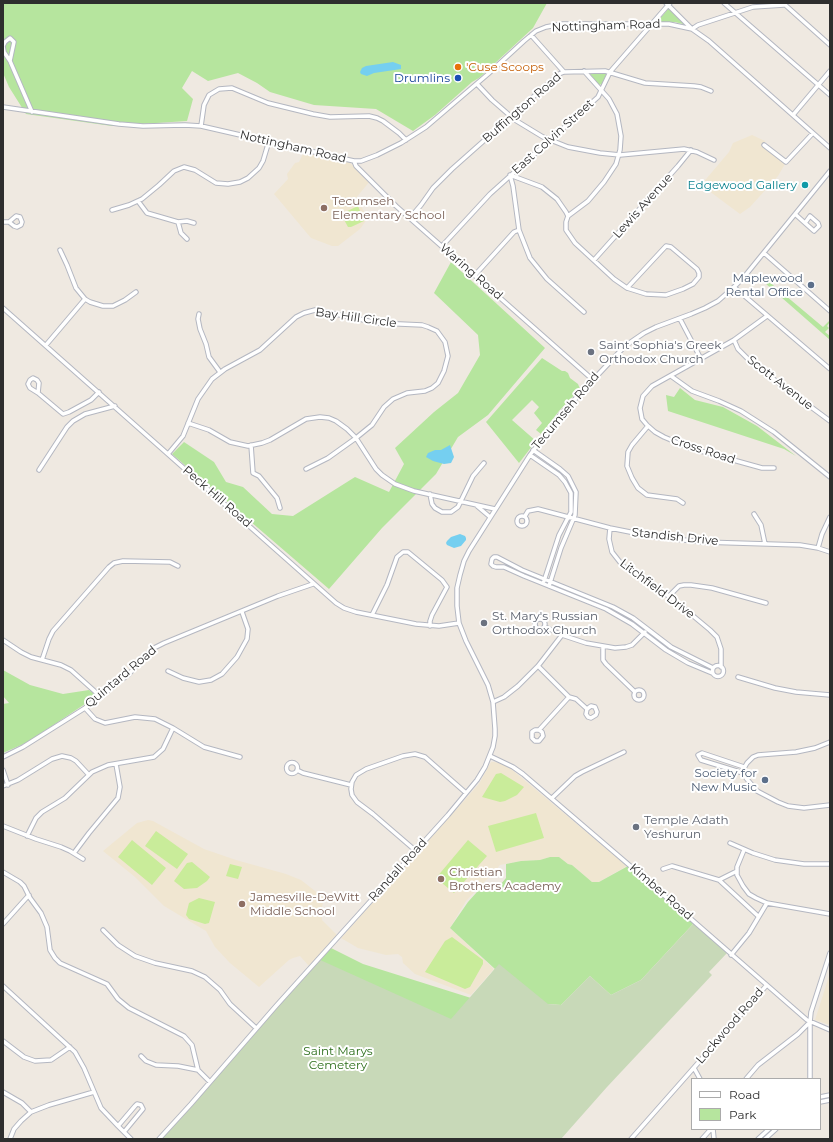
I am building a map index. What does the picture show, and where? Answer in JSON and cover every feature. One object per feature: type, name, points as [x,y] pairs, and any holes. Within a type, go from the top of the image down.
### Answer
[{"type":"street","points":[[724,3],[830,96]]},
{"type":"street","points":[[668,4],[692,28],[698,24],[760,5],[783,4],[830,44]]},
{"type":"street","name":"East Colvin Street","points":[[442,246],[490,194],[598,97],[610,72],[668,4]]},
{"type":"street","name":"Nottingham Road","points":[[3,107],[119,124],[143,126],[201,126],[354,161],[367,159],[377,155],[406,140],[426,127],[477,84],[531,35],[546,27],[556,25],[677,25],[692,28],[830,148]]},
{"type":"street","points":[[531,35],[564,72]]},
{"type":"street","points":[[10,61],[14,42],[10,38],[7,39],[3,46],[4,52],[10,61],[32,112]]},
{"type":"street","points":[[584,71],[613,105],[617,114],[621,136],[616,164],[604,182],[588,201],[568,216],[566,230],[569,236],[614,279],[627,288],[646,294],[666,295],[683,289],[693,284],[699,277],[699,273],[671,247],[666,246],[627,288]]},
{"type":"street","name":"Buffington Road","points":[[410,218],[441,179],[559,74],[564,72],[584,71],[610,72],[645,83],[694,86],[711,91]]},
{"type":"street","points":[[792,115],[830,71]]},
{"type":"street","points":[[477,84],[511,116],[550,141],[581,150],[618,155],[690,150],[714,160]]},
{"type":"street","points":[[201,126],[204,105],[209,95],[219,89],[232,88],[268,103],[312,114],[330,117],[368,116],[377,118],[406,140]]},
{"type":"street","points":[[764,145],[786,162],[813,133]]},
{"type":"street","points":[[112,210],[138,201],[152,192],[174,171],[184,167],[195,170],[216,183],[228,184],[240,182],[248,178],[259,168],[263,161],[269,141]]},
{"type":"street","name":"Lewis Avenue","points":[[594,260],[678,166],[690,150]]},
{"type":"street","name":"Waring Road","points":[[354,161],[356,166],[410,218],[592,379]]},
{"type":"street","name":"Tecumseh Road","points":[[459,623],[457,595],[460,575],[469,551],[533,450],[561,414],[592,379],[633,340],[656,327],[680,319],[705,308],[721,298],[734,287],[764,253],[830,171]]},
{"type":"street","points":[[510,175],[542,187],[557,199],[563,206],[568,216]]},
{"type":"street","points":[[510,175],[519,230],[527,252],[537,267],[558,289],[584,312]]},
{"type":"street","points":[[138,201],[147,213],[178,222],[187,221],[194,223]]},
{"type":"street","points":[[795,214],[805,223]]},
{"type":"street","points":[[3,222],[9,222]]},
{"type":"street","points":[[178,222],[181,233],[187,239]]},
{"type":"street","points":[[475,275],[514,232],[519,230]]},
{"type":"street","points":[[60,250],[76,288],[85,299],[96,305],[113,306],[136,292]]},
{"type":"street","points":[[764,253],[830,311]]},
{"type":"street","points":[[734,287],[830,369]]},
{"type":"street","points":[[46,345],[85,299]]},
{"type":"street","name":"Peck Hill Road","points":[[3,308],[336,603],[344,608],[416,624],[430,626],[459,623]]},
{"type":"street","name":"Bay Hill Circle","points":[[168,454],[183,436],[201,393],[208,384],[220,372],[260,350],[296,317],[310,311],[321,311],[378,323],[428,326],[437,331],[445,342],[448,356],[444,371],[440,380],[435,386],[425,391],[407,393],[393,399],[384,407],[372,425],[356,438],[328,458],[306,469]]},
{"type":"street","points":[[199,314],[198,318],[200,329],[209,357],[220,372]]},
{"type":"street","points":[[683,503],[677,499],[647,495],[638,488],[627,466],[628,452],[632,444],[648,426],[642,419],[640,413],[643,396],[652,386],[701,360],[734,340],[767,316]]},
{"type":"street","points":[[680,319],[701,360]]},
{"type":"street","name":"Scott Avenue","points":[[734,340],[738,349],[753,364],[830,421]]},
{"type":"street","points":[[671,376],[692,391],[741,411],[774,432],[830,477]]},
{"type":"street","points":[[38,393],[63,414],[91,400],[99,392]]},
{"type":"street","points":[[39,470],[67,427],[73,421],[85,414],[115,406]]},
{"type":"street","points":[[188,423],[209,430],[230,442],[239,445],[252,445],[270,440],[302,421],[320,417],[328,418],[342,424],[356,438],[376,469],[390,481],[403,488],[495,509]]},
{"type":"street","name":"Cross Road","points":[[648,426],[664,437],[690,448],[762,468],[774,468]]},
{"type":"street","points":[[252,445],[254,473],[259,476],[277,498],[280,508]]},
{"type":"street","points":[[533,450],[568,476],[576,492],[574,519],[561,548],[549,586]]},
{"type":"street","points":[[530,455],[552,469],[565,482],[570,493],[572,503],[569,518],[560,535],[543,584]]},
{"type":"street","points":[[430,494],[435,508],[445,513],[451,512],[456,509],[473,476],[484,463]]},
{"type":"street","points":[[476,505],[490,517]]},
{"type":"street","name":"Standish Drive","points":[[525,516],[528,511],[538,510],[610,528],[655,537],[703,542],[800,545],[830,552]]},
{"type":"street","points":[[754,514],[761,525],[765,544]]},
{"type":"street","points":[[818,548],[822,534],[830,517]]},
{"type":"street","name":"Litchfield Drive","points":[[610,528],[610,546],[617,560],[626,569],[669,596],[717,637],[721,649],[721,667]]},
{"type":"street","points":[[372,615],[387,585],[398,557],[403,552],[408,552],[442,580],[447,587],[432,615],[430,626]]},
{"type":"street","points":[[713,671],[677,656],[632,624],[606,609],[504,567],[493,566],[491,561],[496,556],[522,570],[613,607],[633,618],[671,647],[713,671],[715,676],[721,676],[724,672],[721,667],[716,666],[713,671]]},
{"type":"street","points":[[42,660],[53,630],[114,563],[123,561],[170,562],[178,566]]},
{"type":"street","name":"Quintard Road","points":[[3,757],[23,747],[85,708],[129,674],[154,648],[313,584]]},
{"type":"street","points":[[669,596],[679,586],[691,585],[712,588],[766,603]]},
{"type":"street","points":[[168,670],[183,678],[199,682],[211,680],[222,674],[237,658],[247,640],[248,629],[242,612]]},
{"type":"street","name":"Randall Road","points":[[159,1139],[256,1028],[416,851],[477,780],[490,756],[493,747],[495,729],[493,702],[488,685],[466,641],[459,623]]},
{"type":"street","points":[[545,627],[562,635],[586,643],[615,648],[626,647],[638,640],[647,630]]},
{"type":"street","points":[[493,702],[504,697],[518,686],[538,666],[562,635]]},
{"type":"street","points":[[3,640],[21,652],[61,665],[71,670],[100,696]]},
{"type":"street","points":[[603,647],[603,655],[606,664],[635,692]]},
{"type":"street","points":[[538,666],[569,696],[576,699],[587,709]]},
{"type":"street","points":[[738,677],[775,688],[796,692],[830,695]]},
{"type":"street","points":[[539,730],[569,696]]},
{"type":"street","points":[[85,708],[95,719],[105,723],[135,717],[146,717],[164,722],[204,747],[240,757]]},
{"type":"street","points":[[27,836],[36,818],[42,812],[70,794],[89,775],[96,770],[116,764],[154,757],[163,749],[174,728]]},
{"type":"street","points":[[830,742],[815,748],[796,752],[758,755],[753,757],[744,767],[744,774],[749,782],[757,790],[778,802],[788,806],[812,808],[830,805]]},
{"type":"street","points":[[552,798],[582,772],[624,752]]},
{"type":"street","points":[[744,767],[702,753],[698,755],[702,760],[744,774]]},
{"type":"street","points":[[416,851],[357,802],[352,795],[351,785],[354,778],[360,772],[402,756],[415,754],[425,757],[466,793]]},
{"type":"street","points":[[3,786],[18,780],[52,760],[62,756],[76,761],[89,775]]},
{"type":"street","name":"Kimber Road","points":[[490,756],[514,766],[766,986],[810,1022],[830,1030]]},
{"type":"street","points":[[74,853],[118,798],[120,787],[116,764]]},
{"type":"street","points":[[3,770],[8,784]]},
{"type":"street","points":[[297,770],[303,773],[351,785]]},
{"type":"street","points":[[3,826],[27,836],[62,847],[83,859]]},
{"type":"street","points":[[730,843],[744,850],[775,860],[804,864],[830,864]]},
{"type":"street","points":[[744,850],[737,871],[739,880],[749,894],[767,903],[830,914]]},
{"type":"street","points":[[663,869],[672,866],[719,880],[758,916]]},
{"type":"street","points":[[719,880],[737,871]]},
{"type":"street","points":[[3,872],[20,882],[27,889],[29,895],[45,920],[50,950],[54,958],[60,963],[106,984],[118,999],[130,1008],[184,1036],[192,1045],[198,1070],[210,1082]]},
{"type":"street","points":[[3,924],[29,895]]},
{"type":"street","points":[[732,955],[749,933],[767,903]]},
{"type":"street","points":[[103,930],[118,945],[135,956],[155,963],[192,971],[204,977],[220,990],[230,1004],[256,1028]]},
{"type":"street","points":[[810,1078],[811,1012],[830,953]]},
{"type":"street","points":[[3,986],[70,1047],[80,1059],[101,1108],[131,1139]]},
{"type":"street","name":"Lockwood Road","points":[[631,1139],[766,986]]},
{"type":"street","points":[[747,1078],[758,1065],[798,1034],[810,1022]]},
{"type":"street","points":[[3,1042],[24,1057],[35,1060],[51,1060],[70,1047]]},
{"type":"street","points":[[141,1056],[156,1065],[178,1066],[198,1070]]},
{"type":"street","points":[[694,1068],[699,1078]]},
{"type":"street","points":[[3,1092],[22,1103],[31,1112]]},
{"type":"street","points":[[10,1139],[14,1129],[31,1112],[49,1105],[94,1092]]},
{"type":"street","points":[[118,1126],[134,1106],[137,1104],[141,1105],[143,1109],[124,1132]]},
{"type":"street","points":[[702,1139],[711,1130]]},
{"type":"street","points":[[758,1139],[768,1130]]},
{"type":"street","points":[[765,1139],[775,1130]]},
{"type":"shaded area","points":[[752,135],[765,141],[765,143],[785,164],[778,176],[750,207],[740,214],[701,185],[729,152],[733,143]]},
{"type":"shaded area","name":"Tecumseh Elementary School","points":[[304,152],[350,163],[370,181],[356,198],[368,218],[360,229],[338,246],[332,246],[311,238],[274,194],[288,179],[287,174],[295,163],[299,162]]},
{"type":"shaded area","name":"Christian Brothers Academy","points":[[491,762],[503,764],[511,769],[627,866],[599,882],[592,882],[572,865],[568,864],[559,857],[550,857],[540,860],[521,861],[500,865],[466,901],[450,928],[494,969],[471,995],[415,974],[403,963],[402,957],[398,954],[386,955],[358,948],[341,938],[479,784]]},
{"type":"shaded area","name":"Jamesville-DeWitt Middle School","points":[[148,820],[153,821],[204,849],[301,880],[324,898],[322,920],[337,935],[309,966],[300,956],[293,958],[259,987],[230,963],[215,947],[206,931],[164,906],[135,877],[103,851],[137,823]]},
{"type":"shaded area","points":[[830,973],[830,1025],[815,1020]]},
{"type":"green space","points":[[3,3],[547,3],[533,28],[479,78],[472,82],[435,115],[413,131],[376,109],[314,105],[270,92],[238,73],[208,81],[192,71],[182,88],[193,99],[187,121],[112,126],[26,114],[9,87],[3,73]]},
{"type":"green space","points":[[669,8],[687,25],[675,22],[657,22]]},
{"type":"green space","points":[[590,72],[606,73],[602,84],[599,85]]},
{"type":"green space","points":[[358,206],[364,221],[348,227],[341,214]]},
{"type":"green space","points":[[451,262],[545,348],[488,415],[458,437],[436,474],[382,528],[329,589],[172,454],[184,442],[214,462],[226,482],[243,487],[272,514],[293,516],[355,477],[389,492],[404,464],[395,448],[434,412],[458,393],[480,355],[478,335],[434,293]]},
{"type":"green space","points":[[767,280],[823,327],[830,320],[827,326],[829,328],[825,332],[830,336],[830,340],[765,283]]},
{"type":"green space","points":[[542,358],[562,371],[568,373],[570,378],[578,384],[580,389],[559,411],[541,434],[536,430],[542,423],[534,413],[539,407],[532,400],[512,420],[536,441],[519,463],[486,422]]},
{"type":"green space","points":[[680,388],[695,400],[723,407],[757,426],[796,456],[784,449],[668,411],[666,395],[674,397]]},
{"type":"green space","points":[[3,670],[30,685],[63,694],[89,690],[97,696],[28,742],[3,753],[3,704],[9,703],[3,696]]},
{"type":"green space","points":[[501,773],[524,787],[517,795],[505,801],[500,802],[482,797],[496,774]]},
{"type":"green space","points":[[536,813],[544,838],[496,852],[488,826]]},
{"type":"green space","points":[[156,831],[188,854],[177,869],[145,846]]},
{"type":"green space","points":[[132,840],[166,868],[152,885],[118,857]]},
{"type":"green space","points":[[468,840],[487,856],[454,893],[436,878]]},
{"type":"green space","points":[[550,857],[559,857],[568,864],[572,865],[592,882],[599,882],[628,866],[694,923],[641,980],[611,995],[590,976],[561,1005],[548,1004],[561,1139],[279,1008],[331,948],[363,964],[471,998],[495,969],[450,928],[468,902],[485,883],[495,891],[506,878],[506,864],[521,861],[540,860]]},
{"type":"green space","points":[[192,862],[210,877],[197,888],[184,889],[174,881],[187,863]]},
{"type":"green space","points":[[230,864],[242,867],[238,879],[226,876]]},
{"type":"green space","points":[[199,898],[215,902],[209,923],[205,924],[189,919],[186,915],[189,903]]},
{"type":"green space","name":"Saint Marys Cemetery","points":[[695,922],[727,953],[709,972],[712,975],[607,1087],[561,1139],[159,1139],[318,959],[451,1019],[499,964],[548,1004],[561,1005],[590,976],[611,995],[641,980]]},
{"type":"green space","points":[[452,937],[483,960],[483,964],[470,987],[465,989],[425,972],[445,941]]},
{"type":"water","points":[[393,62],[401,65],[401,69],[374,73],[367,76],[361,74],[360,72],[362,68],[366,66]]},
{"type":"water","points":[[450,445],[454,457],[451,463],[444,464],[426,457],[428,453],[435,450],[441,450]]},
{"type":"water","points":[[460,534],[466,538],[461,546],[454,548],[447,545],[447,541],[451,537]]},
{"type":"place","name":"'Cuse Scoops","points":[[458,67]]},
{"type":"place","name":"Drumlins","points":[[458,78]]},
{"type":"place","name":"Edgewood Gallery","points":[[805,185]]},
{"type":"place","name":"Tecumseh Elementary School","points":[[324,208]]},
{"type":"place","name":"Maplewood Rental Office","points":[[811,285]]},
{"type":"place","name":"Saint Sophia's Greek Orthodox Church","points":[[591,352]]},
{"type":"place","name":"St. Mary's Russian Orthodox Church","points":[[484,623]]},
{"type":"place","name":"Society for New Music","points":[[765,780]]},
{"type":"place","name":"Temple Adath Yeshurun","points":[[636,827]]},
{"type":"place","name":"Christian Brothers Academy","points":[[441,879]]},
{"type":"place","name":"Jamesville-DeWitt Middle School","points":[[242,904]]}]
